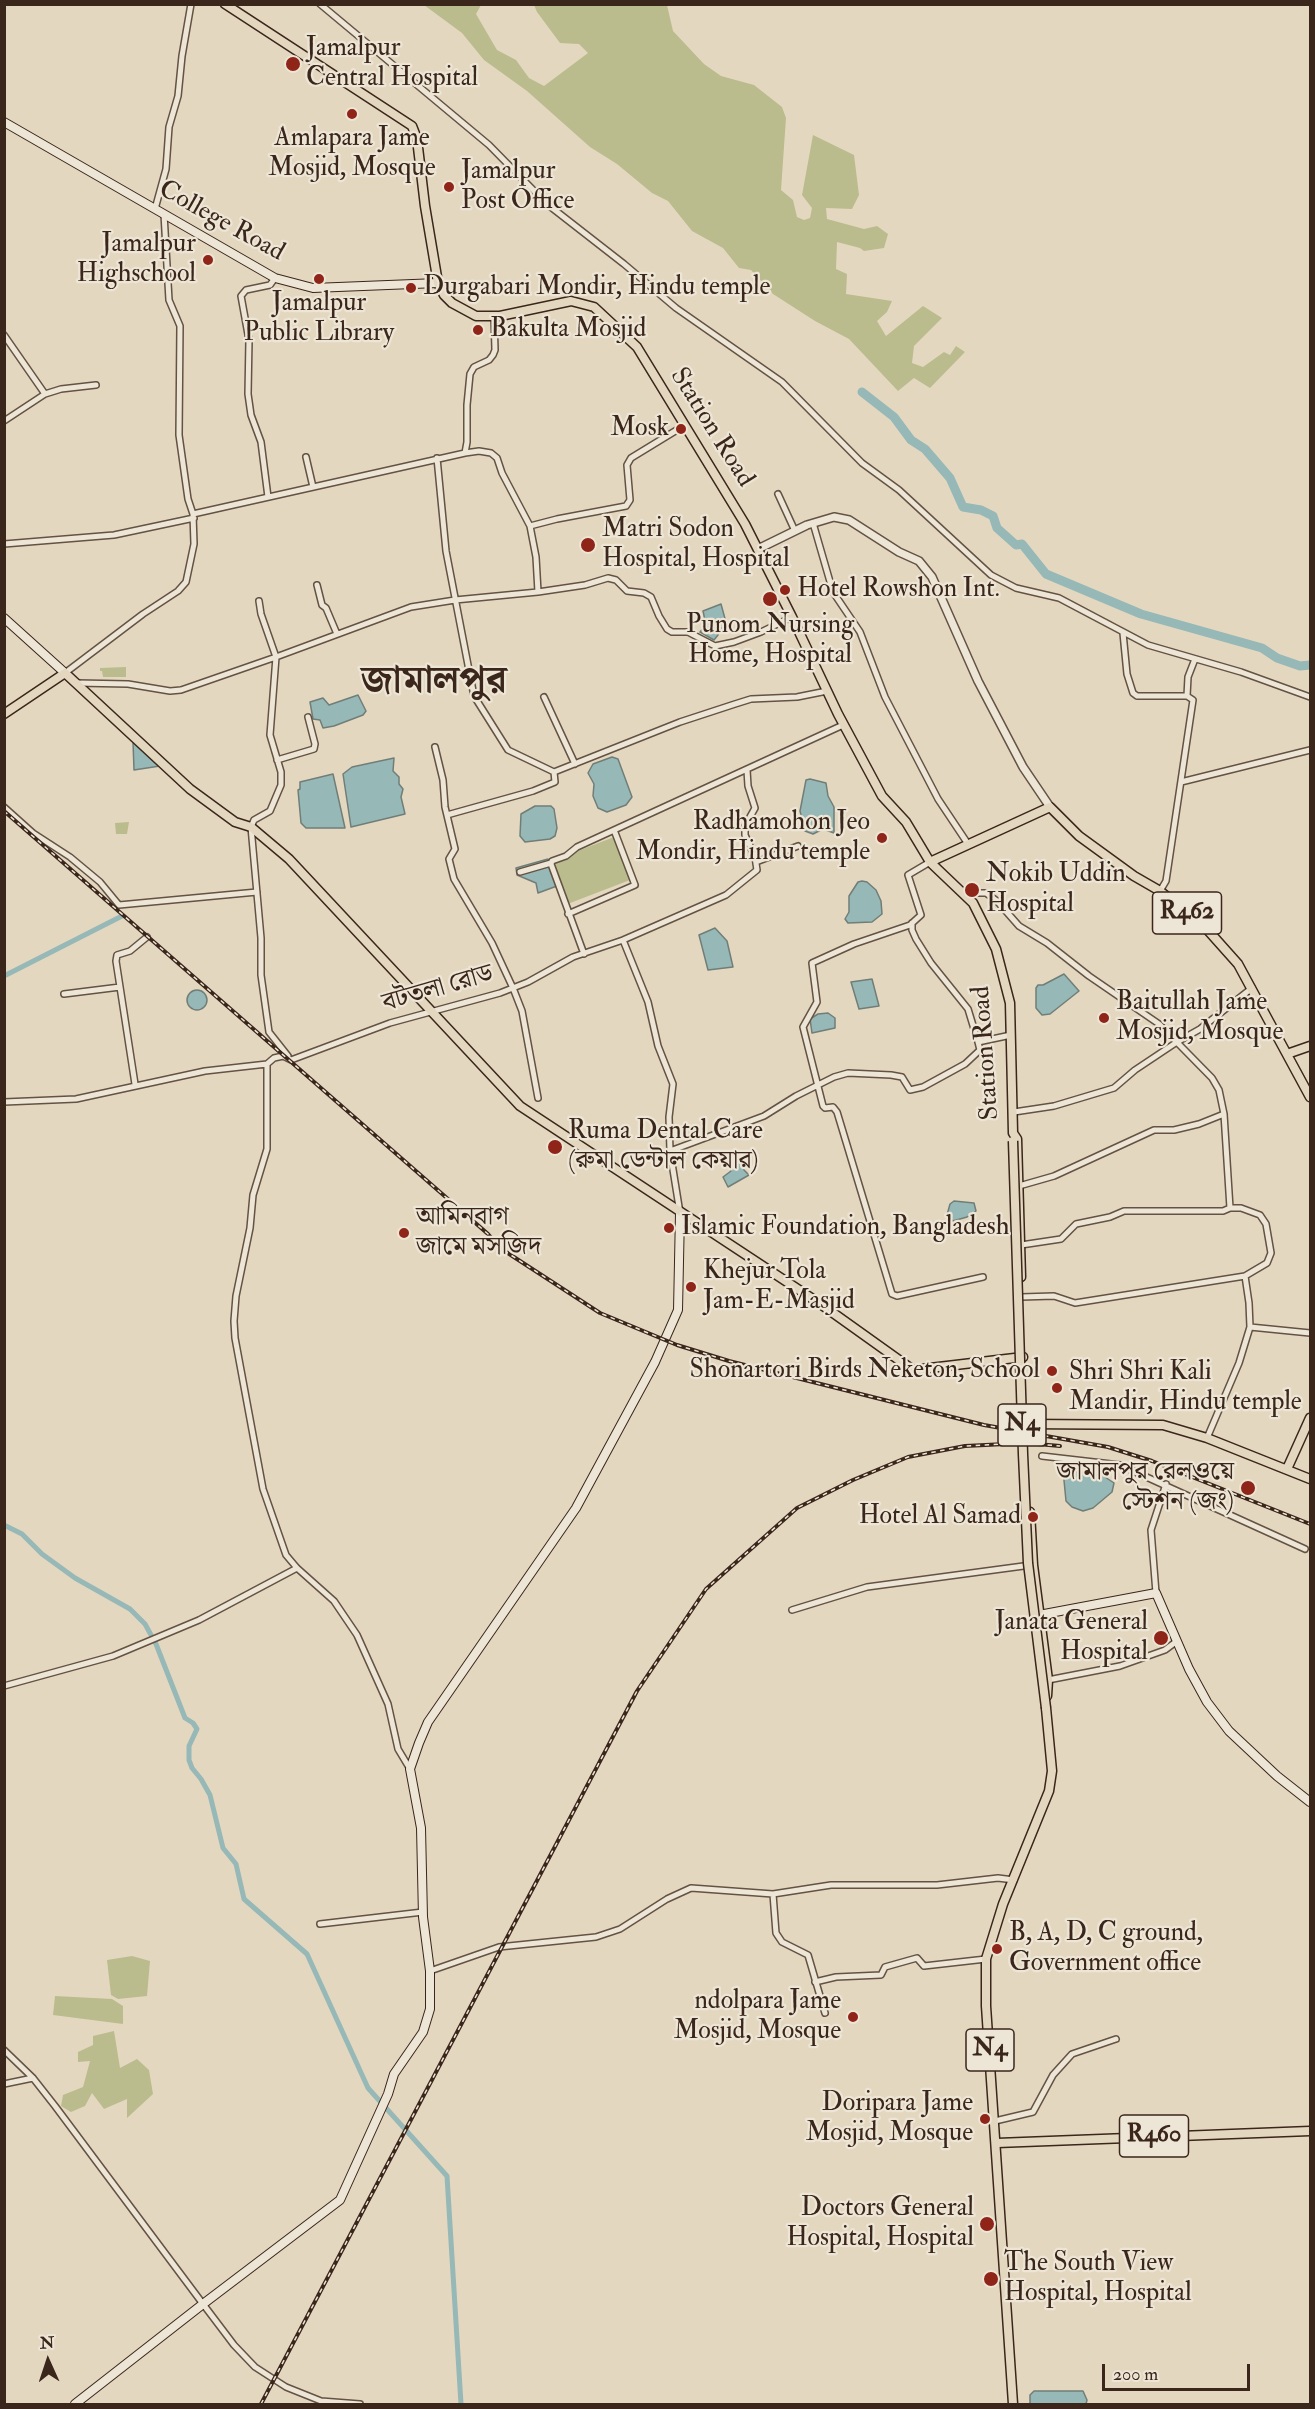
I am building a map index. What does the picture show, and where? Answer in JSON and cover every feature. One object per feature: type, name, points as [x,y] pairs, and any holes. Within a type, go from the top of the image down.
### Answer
[{"type":"main road","name":"Station Road","points":[[225,4],[412,126],[417,139],[438,283],[444,296],[452,303],[476,316],[494,316],[571,301],[594,307],[637,347],[758,549],[843,725],[882,796],[906,822],[930,862],[973,903],[996,949],[1010,1003],[1013,1137],[1017,1139],[1023,1356],[1033,1565],[1048,1680],[1046,1708]]},
{"type":"main road","name":"College Road","points":[[4,122],[275,278],[313,288],[438,283]]},
{"type":"main road","points":[[4,618],[190,789],[227,817],[251,827],[289,859],[520,1106],[822,1305],[913,1370],[1023,1356]]},
{"type":"main road","points":[[4,714],[65,673]]},
{"type":"main road","points":[[930,862],[1050,807]]},
{"type":"main road","name":"R462","points":[[1050,807],[1079,836],[1134,876],[1160,891],[1205,927],[1238,964],[1287,1054]]},
{"type":"main road","points":[[1311,1046],[1287,1054],[1311,1097]]},
{"type":"main road","name":"N4","points":[[1013,1137],[1028,1563],[1052,1771],[1049,1791],[1004,1904],[986,1959],[986,2006],[1013,2404]]},
{"type":"main road","points":[[75,2404],[340,2200],[388,2094],[394,2074],[423,2032],[430,2009],[430,1971],[423,1912],[421,1828],[410,1770],[428,1722],[576,1508],[655,1362],[678,1310],[680,1213]]},
{"type":"main road","points":[[1287,1469],[1311,1418]]},
{"type":"main road","points":[[1026,1424],[1163,1425],[1207,1438],[1311,1479]]},
{"type":"main road","points":[[1039,1615],[1156,1593],[1207,1702],[1229,1731],[1277,1776],[1311,1802]]},
{"type":"main road","name":"R460","points":[[997,2142],[1311,2130]]},
{"type":"street","points":[[155,209],[166,170],[169,127],[178,96],[190,4]]},
{"type":"street","points":[[320,4],[489,145],[547,204],[644,280],[675,308],[782,382],[862,463],[898,490],[991,575],[1016,588],[1059,598],[1148,645],[1241,672],[1311,697]]},
{"type":"street","points":[[65,673],[143,614],[178,591],[186,582],[191,562],[194,516],[188,499],[179,435],[180,326],[169,300],[164,214]]},
{"type":"street","points":[[268,497],[261,442],[251,415],[248,394],[249,340],[241,296],[246,290],[270,285],[275,278]]},
{"type":"street","points":[[465,453],[470,374],[474,367],[489,360],[493,355],[494,316]]},
{"type":"street","points":[[4,335],[45,394]]},
{"type":"street","points":[[4,421],[45,394],[61,389],[96,385]]},
{"type":"street","points":[[530,526],[626,506],[630,500],[627,465],[631,458],[685,425]]},
{"type":"street","points":[[4,544],[114,535],[436,458],[479,451],[491,453],[497,458],[502,473],[530,526],[536,557],[538,592]]},
{"type":"street","points":[[306,457],[313,487]]},
{"type":"street","points":[[436,458],[446,551],[474,696],[508,750],[554,772],[680,722],[751,699],[797,697],[827,691]]},
{"type":"street","points":[[778,494],[795,531]]},
{"type":"street","points":[[758,549],[795,531],[834,517],[849,520],[899,552],[919,561],[932,577],[978,681],[1023,767],[1050,807]]},
{"type":"street","points":[[813,524],[833,592],[860,632],[885,698],[938,799],[968,844]]},
{"type":"street","points":[[77,683],[120,684],[170,691],[181,690],[411,607],[538,592],[585,585],[608,578],[616,580],[627,591],[645,593],[651,597],[658,616],[667,629],[672,632],[688,632],[715,646],[741,640],[792,617]]},
{"type":"street","points":[[317,585],[322,605],[326,608],[337,634]]},
{"type":"street","points":[[259,601],[261,614],[276,657],[270,735],[281,772],[281,785],[275,802],[270,811],[254,820],[251,827],[261,975],[269,1032],[291,1060]]},
{"type":"street","points":[[1123,633],[1127,674],[1133,693],[1137,696],[1187,696],[1193,700],[1166,881],[1160,891]]},
{"type":"street","points":[[1187,696],[1188,677],[1195,659]]},
{"type":"street","points":[[544,697],[575,764]]},
{"type":"street","points":[[277,760],[314,748],[308,717]]},
{"type":"street","points":[[520,872],[566,856],[577,847],[843,725]]},
{"type":"street","points":[[435,747],[455,849],[449,859],[454,879],[492,943],[513,987],[522,1011],[538,1098]]},
{"type":"street","points":[[1181,782],[1311,750]]},
{"type":"street","points":[[747,770],[748,786],[756,808],[745,826],[745,835],[756,862],[798,846]]},
{"type":"street","points":[[447,815],[501,801],[555,783],[554,772]]},
{"type":"street","points":[[4,807],[33,833],[69,857],[100,882],[119,905],[257,892]]},
{"type":"street","points":[[568,914],[635,885],[614,830]]},
{"type":"street","points":[[551,862],[584,954]]},
{"type":"street","name":"বটতলা রোড","points":[[4,1102],[76,1099],[135,1084],[205,1071],[267,1064],[274,1058],[284,1056],[291,1060],[365,1031],[528,982],[584,954],[624,940],[726,895],[757,870],[756,862]]},
{"type":"street","points":[[930,862],[908,875],[921,915],[912,922],[812,963],[817,1002],[803,1027],[816,1085],[823,1106],[833,1107],[837,1112],[892,1294],[897,1296],[983,1278]]},
{"type":"street","points":[[962,893],[986,893],[997,901],[1019,926],[1047,943],[1089,976],[1135,1007],[1177,1042],[1212,1078],[1219,1090],[1224,1114],[1230,1208]]},
{"type":"street","points":[[670,1151],[764,1116],[816,1085],[848,1073],[902,1077],[910,1090],[923,1087],[965,1064],[980,1050],[968,1009],[916,939],[912,930],[912,922]]},
{"type":"street","points":[[135,1084],[116,961],[117,955],[130,951],[147,937]]},
{"type":"street","points":[[624,940],[648,1002],[658,1046],[673,1084],[669,1117],[670,1151],[680,1213]]},
{"type":"street","points":[[64,994],[120,987]]},
{"type":"street","points":[[1014,1112],[1054,1106],[1114,1088],[1135,1070],[1200,1029],[1252,988]]},
{"type":"street","points":[[978,1042],[1011,1035]]},
{"type":"street","points":[[267,1064],[267,1149],[253,1195],[250,1228],[236,1296],[235,1338],[263,1489],[286,1555],[334,1601],[357,1635],[388,1704],[398,1749],[410,1770]]},
{"type":"street","points":[[1019,1186],[1054,1176],[1154,1130],[1174,1130],[1199,1124],[1224,1114]]},
{"type":"street","points":[[1021,1245],[1061,1239],[1076,1224],[1110,1217],[1124,1211],[1223,1211],[1230,1208],[1257,1213],[1266,1224],[1270,1257],[1263,1266],[1245,1275],[1075,1304],[1054,1296],[1021,1297]]},
{"type":"street","points":[[1207,1438],[1239,1363],[1250,1327],[1250,1302],[1245,1275]]},
{"type":"street","points":[[1250,1327],[1311,1333]]},
{"type":"street","points":[[1042,1456],[1120,1464],[1305,1549]]},
{"type":"street","points":[[1156,1593],[1151,1530],[1166,1484]]},
{"type":"street","points":[[792,1610],[867,1587],[1033,1565]]},
{"type":"street","points":[[4,1686],[113,1656],[157,1639],[199,1620],[297,1568]]},
{"type":"street","points":[[1048,1680],[1120,1666],[1165,1650],[1177,1641]]},
{"type":"street","points":[[430,1971],[499,1947],[596,1936],[620,1929],[667,1899],[691,1888],[773,1894],[831,1885],[937,1886],[998,1878],[1014,1880]]},
{"type":"street","points":[[773,1894],[776,1933],[782,1942],[808,1955],[814,1982],[825,2013]]},
{"type":"street","points":[[320,1924],[423,1912]]},
{"type":"street","points":[[814,1982],[836,1977],[881,1975],[885,1967],[917,1959],[924,1966],[986,1959]]},
{"type":"street","points":[[995,2121],[1033,2112],[1053,2075],[1072,2054],[1116,2039]]},
{"type":"street","points":[[4,2050],[33,2078],[83,2140],[234,2345],[255,2367],[286,2387],[321,2401],[360,2404]]},
{"type":"street","points":[[4,2084],[33,2078]]},
{"type":"green space","points":[[424,5],[481,5],[476,14],[497,50],[516,60],[529,78],[544,86],[588,53],[579,44],[560,43],[534,5],[667,5],[673,31],[704,64],[721,76],[754,85],[782,107],[786,118],[781,190],[793,200],[797,217],[804,220],[810,218],[812,208],[802,195],[813,135],[854,155],[859,195],[852,209],[826,208],[827,219],[864,229],[877,226],[888,234],[884,248],[864,251],[837,242],[836,269],[847,274],[846,294],[892,301],[887,312],[877,321],[886,336],[923,306],[942,318],[914,346],[912,363],[923,367],[944,352],[950,355],[956,346],[965,352],[930,388],[914,378],[898,391],[849,339],[815,321],[773,294],[751,270],[739,268],[723,248],[692,231],[668,201],[652,193],[617,164],[590,147],[527,91],[484,60],[462,33]]},
{"type":"green space","points":[[126,667],[126,677],[103,677],[100,671],[100,668]]},
{"type":"green space","points":[[129,822],[127,834],[116,834],[115,823]]},
{"type":"green space","points":[[614,837],[630,880],[565,905],[549,862]]},
{"type":"green space","points":[[132,1956],[150,1961],[147,1996],[118,1999],[111,1995],[107,1960]]},
{"type":"green space","points":[[55,1996],[112,1999],[123,2006],[123,2024],[53,2015]]},
{"type":"green space","points":[[114,2031],[120,2068],[137,2059],[149,2070],[153,2094],[127,2118],[127,2099],[104,2109],[92,2093],[85,2106],[71,2112],[61,2106],[63,2095],[83,2087],[90,2061],[78,2062],[78,2052],[93,2045],[93,2036]]},
{"type":"water","points":[[721,604],[727,626],[719,629],[714,640],[700,632],[706,625],[703,611]]},
{"type":"water","points":[[358,695],[366,711],[363,715],[323,728],[320,720],[313,719],[310,702],[323,698],[329,705]]},
{"type":"water","points":[[133,742],[144,751],[160,766],[134,770]]},
{"type":"water","points":[[612,757],[618,759],[632,797],[626,805],[607,812],[598,808],[593,796],[594,784],[588,773],[593,764]]},
{"type":"water","points":[[394,758],[393,771],[399,777],[399,784],[403,789],[401,797],[405,814],[351,827],[343,774],[352,767]]},
{"type":"water","points":[[333,774],[345,828],[306,828],[301,823],[298,790],[300,782]]},
{"type":"water","points":[[806,780],[826,783],[828,796],[834,807],[834,833],[823,829],[813,834],[805,831],[800,811]]},
{"type":"water","points":[[535,806],[551,806],[554,809],[557,828],[555,836],[550,839],[525,842],[520,836],[521,814]]},
{"type":"water","points":[[548,859],[557,886],[538,893],[536,883],[517,875],[516,868]]},
{"type":"water","points":[[858,882],[867,882],[876,890],[881,901],[882,914],[872,922],[848,923],[845,919],[849,912],[849,896]]},
{"type":"water","points":[[715,928],[727,941],[733,967],[708,970],[699,935]]},
{"type":"water","points":[[1064,974],[1079,991],[1050,1014],[1042,1015],[1036,1008],[1036,988]]},
{"type":"water","points":[[872,979],[879,1006],[859,1009],[851,982]]},
{"type":"water","points":[[197,990],[204,993],[207,1000],[204,1007],[197,1010],[190,1007],[187,1000],[190,993]]},
{"type":"water","points":[[828,1013],[835,1018],[835,1028],[812,1033],[810,1019],[818,1014]]},
{"type":"water","points":[[729,1156],[733,1161],[741,1163],[749,1175],[728,1187],[723,1177],[731,1171],[726,1161]]},
{"type":"water","points":[[954,1201],[974,1203],[976,1211],[967,1217],[953,1221],[947,1215],[950,1204]]},
{"type":"water","points":[[1063,1470],[1102,1475],[1114,1483],[1112,1492],[1093,1508],[1083,1511],[1072,1507],[1066,1501]]},
{"type":"water","points":[[1034,2391],[1083,2391],[1087,2400],[1086,2404],[1030,2404],[1030,2395]]},
{"type":"waterway","points":[[862,392],[894,417],[911,440],[925,449],[950,478],[963,507],[981,510],[993,516],[997,528],[1016,545],[1022,544],[1046,574],[1141,614],[1262,648],[1277,658],[1300,666],[1310,665]]},
{"type":"waterway","points":[[4,976],[122,916]]},
{"type":"waterway","points":[[4,1525],[22,1534],[42,1554],[75,1578],[130,1609],[145,1624],[156,1644],[185,1718],[197,1729],[189,1746],[189,1760],[210,1795],[223,1848],[236,1864],[244,1899],[307,1954],[368,2088],[447,2176],[461,2404]]},
{"type":"railway","points":[[4,811],[488,1234],[500,1248],[600,1313],[677,1345],[729,1361],[984,1425],[1108,1447],[1152,1461],[1310,1524]]},
{"type":"railway","points":[[261,2404],[637,1691],[706,1589],[797,1508],[853,1480],[908,1457],[965,1446],[1026,1443],[1060,1446]]},
{"type":"place","name":"Jamalpur Central Hospital","points":[[293,64]]},
{"type":"place","name":"Amlapara Jame Mosjid, Mosque","points":[[352,114]]},
{"type":"place","name":"Jamalpur Post Office","points":[[449,187]]},
{"type":"place","name":"Jamalpur Highschool","points":[[208,260]]},
{"type":"place","name":"Jamalpur Public Library","points":[[319,279]]},
{"type":"place","name":"Durgabari Mondir, Hindu temple","points":[[411,288]]},
{"type":"place","name":"Bakulta Mosjid","points":[[478,330]]},
{"type":"place","name":"Mosk","points":[[681,429]]},
{"type":"place","name":"Matri Sodon Hospital, Hospital","points":[[588,545]]},
{"type":"place","name":"Hotel Rowshon Int.","points":[[785,590]]},
{"type":"place","name":"Punom Nursing Home, Hospital","points":[[770,599]]},
{"type":"place","name":"Radhamohon Jeo Mondir, Hindu temple","points":[[882,838]]},
{"type":"place","name":"Nokib Uddin Hospital","points":[[972,890]]},
{"type":"place","name":"Baitullah Jame Mosjid, Mosque","points":[[1104,1018]]},
{"type":"place","name":"Ruma Dental Care (রুমা ডেন্টাল কেয়ার)","points":[[555,1147]]},
{"type":"place","name":"Islamic Foundation, Bangladesh","points":[[669,1228]]},
{"type":"place","name":"আমিনবাগ জামে মসজিদ","points":[[404,1233]]},
{"type":"place","name":"Khejur Tola Jam-E-Masjid","points":[[691,1287]]},
{"type":"place","name":"Shonartori Birds Neketon, School","points":[[1052,1371]]},
{"type":"place","name":"Shri Shri Kali Mandir, Hindu temple","points":[[1057,1388]]},
{"type":"place","name":"জামালপুর রেলওয়ে স্টেশন (জং)","points":[[1248,1488]]},
{"type":"place","name":"Hotel Al Samad","points":[[1033,1517]]},
{"type":"place","name":"Janata General Hospital","points":[[1161,1638]]},
{"type":"place","name":"B, A, D, C ground, Government office","points":[[997,1949]]},
{"type":"place","name":"ndolpara Jame Mosjid, Mosque","points":[[853,2017]]},
{"type":"place","name":"Doripara Jame Mosjid, Mosque","points":[[985,2119]]},
{"type":"place","name":"Doctors General Hospital, Hospital","points":[[987,2224]]},
{"type":"place","name":"The South View Hospital, Hospital","points":[[991,2279]]},
{"type":"district","name":"জামালপুর","points":[[434,684]]}]
